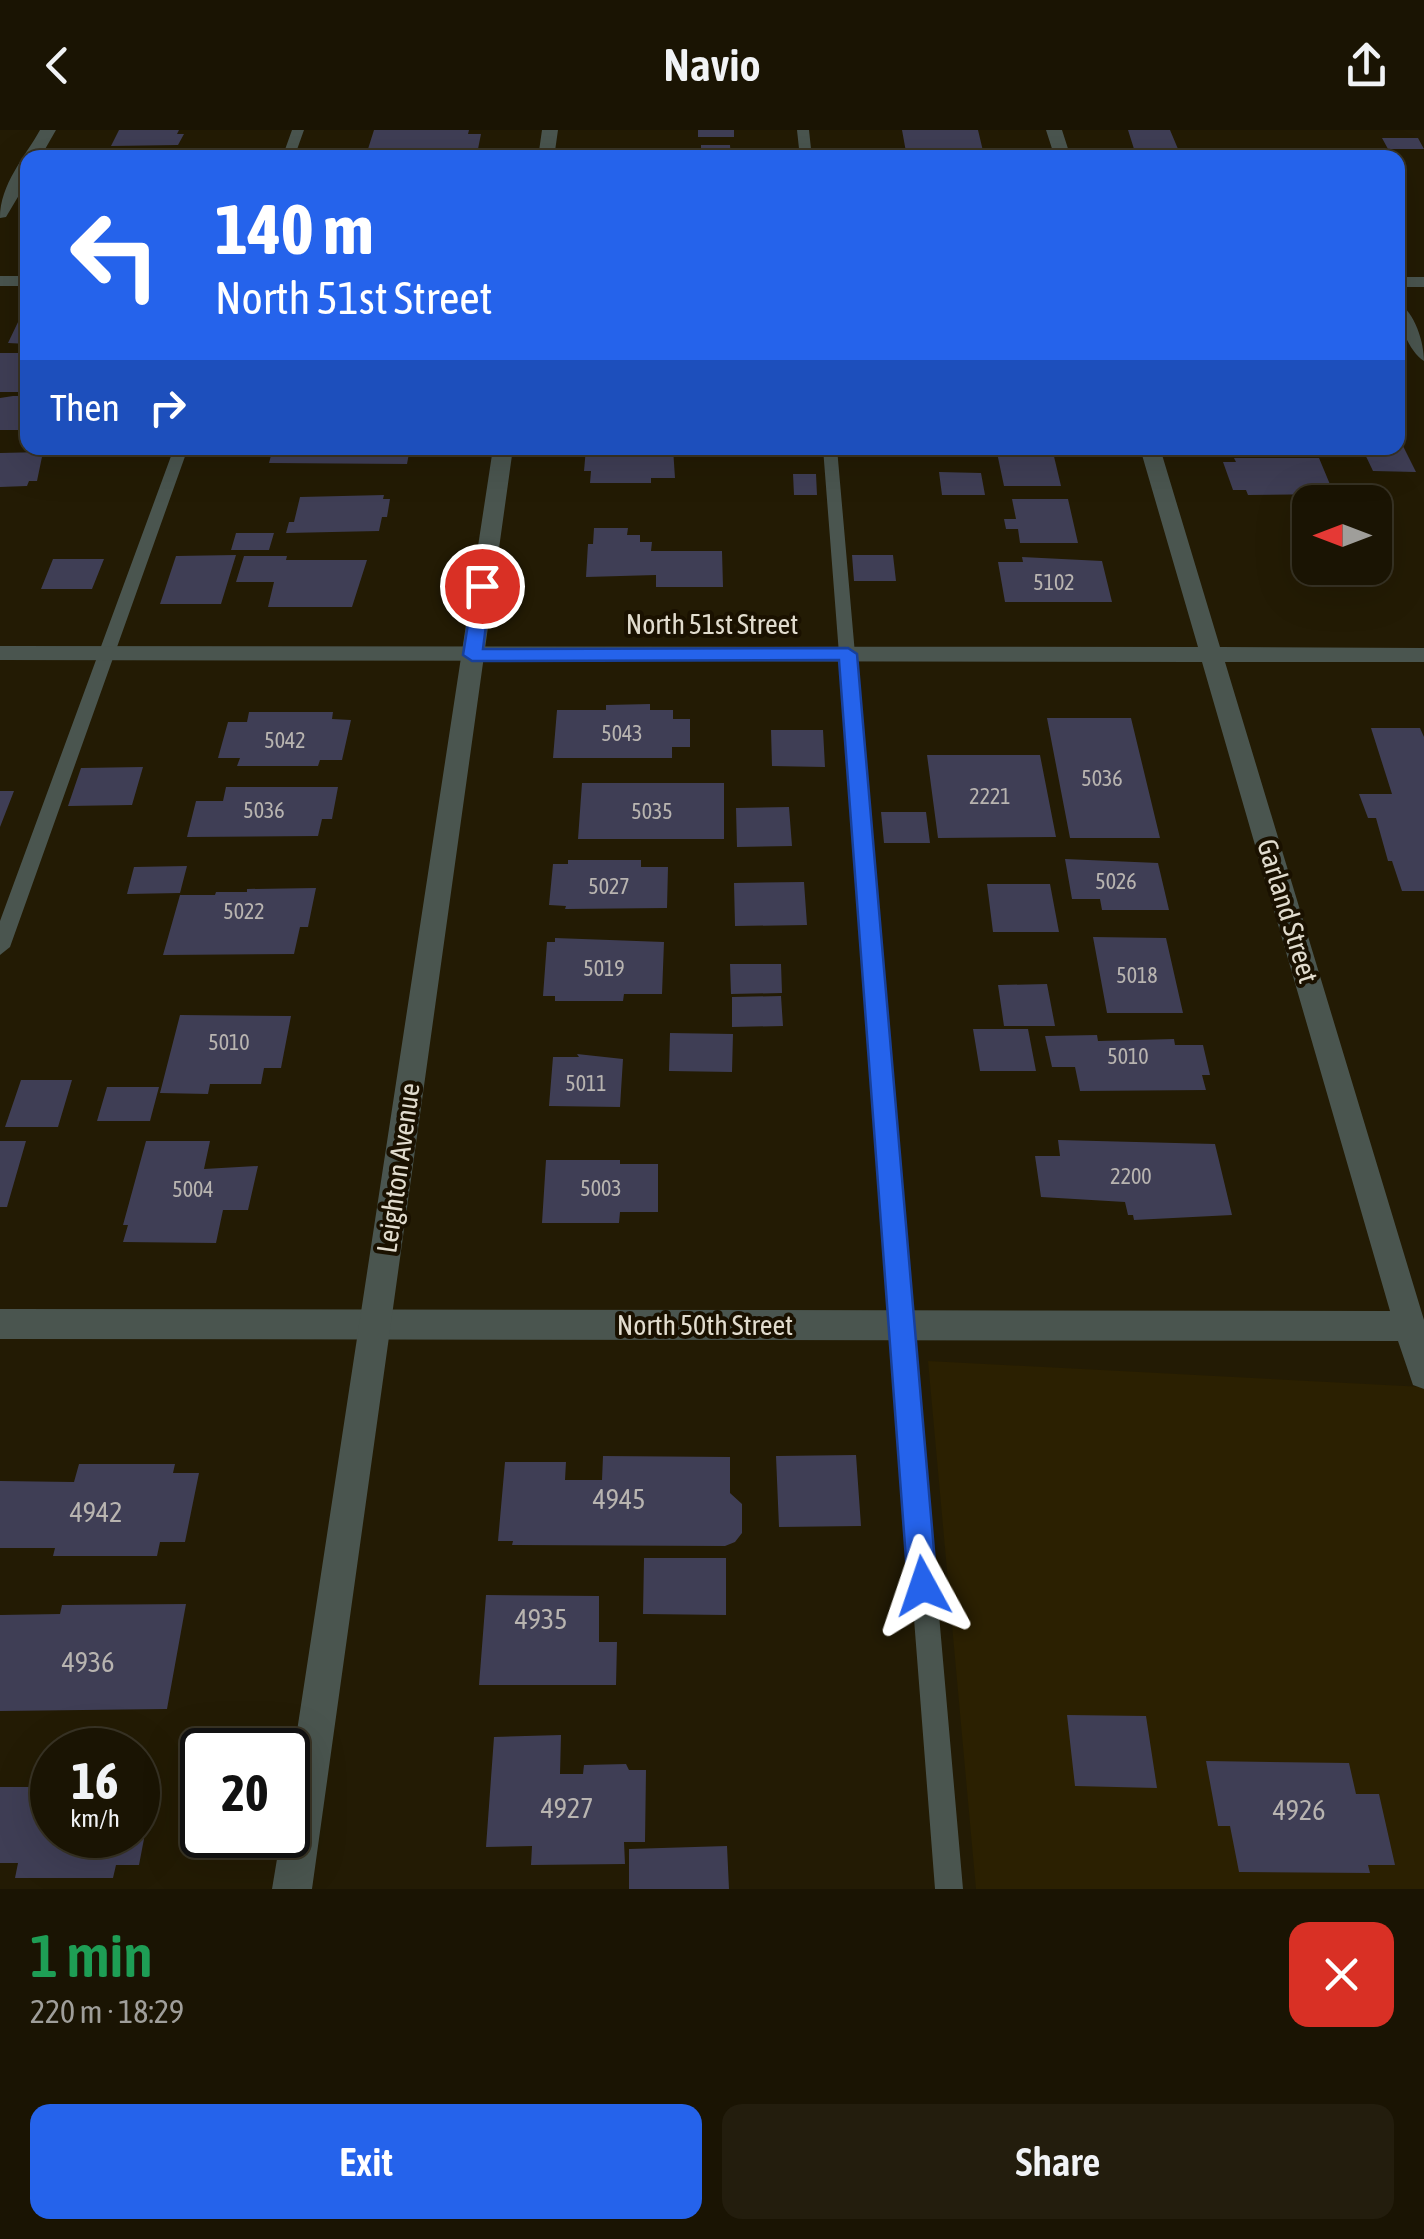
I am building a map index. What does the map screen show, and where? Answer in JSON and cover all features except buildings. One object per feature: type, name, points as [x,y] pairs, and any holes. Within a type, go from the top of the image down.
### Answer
[{"type":"street","points":[[0,212],[20,179]]},
{"type":"street","name":"Leighton Avenue","points":[[292,1889],[502,455]]},
{"type":"street","name":"Garland Street","points":[[1152,455],[1424,1374]]},
{"type":"street","name":"North 51st Street","points":[[0,653],[1424,655]]},
{"type":"street","name":"North 50th Street","points":[[0,1324],[1409,1326]]},
{"type":"lane","points":[[1405,320],[1424,358]]},
{"type":"lane","points":[[0,947],[178,455]]},
{"type":"lane","points":[[831,455],[949,1889]]},
{"type":"shaded area","points":[[928,1361],[1424,1387],[1424,1889],[976,1889]]},
{"type":"route","points":[[482,586],[472,655],[848,654],[923,1586]]}]
